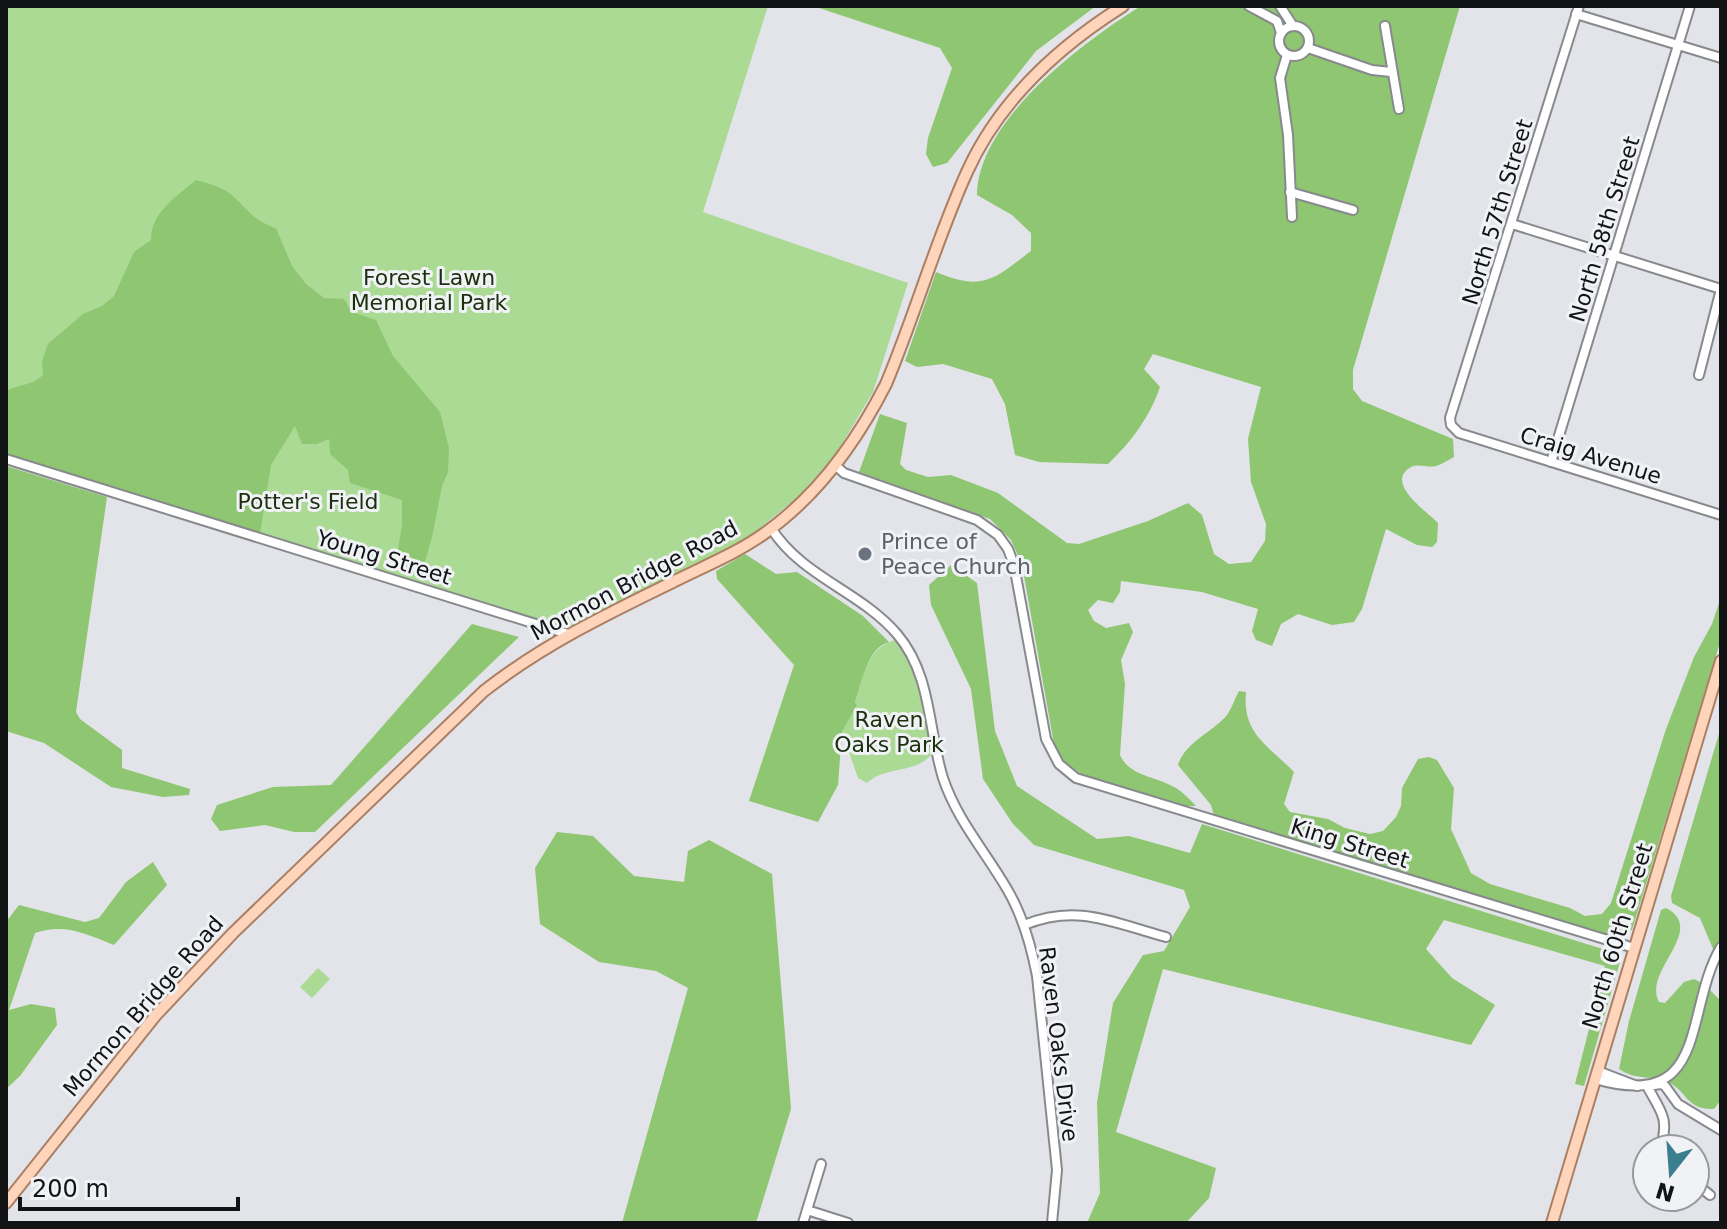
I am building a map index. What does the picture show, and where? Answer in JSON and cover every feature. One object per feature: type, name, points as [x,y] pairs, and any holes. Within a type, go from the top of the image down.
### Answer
[{"type":"main road","name":"Mormon Bridge Road","points":[[6,1203],[156,1015],[233,933],[484,691],[568,634],[709,564],[771,528],[821,483],[871,414],[886,384],[966,173],[988,134],[1017,94],[1054,56],[1094,24],[1123,6]]},
{"type":"main road","name":"North 60th Street","points":[[1552,1223],[1721,661]]},
{"type":"street","points":[[1249,6],[1277,21],[1281,33],[1280,47],[1287,55],[1301,56],[1308,48],[1307,33],[1299,26],[1281,33]]},
{"type":"street","points":[[1280,6],[1293,26]]},
{"type":"street","name":"North 58th Street","points":[[1551,462],[1690,6]]},
{"type":"street","points":[[1577,10],[1721,58]]},
{"type":"street","name":"North 57th Street","points":[[1452,427],[1450,418],[1577,10]]},
{"type":"street","points":[[1385,26],[1399,109]]},
{"type":"street","points":[[1308,48],[1372,70],[1391,72]]},
{"type":"street","points":[[1287,55],[1280,78],[1288,135],[1292,217]]},
{"type":"street","points":[[1290,192],[1353,210]]},
{"type":"street","points":[[1512,224],[1721,289],[1699,375]]},
{"type":"street","name":"Craig Avenue","points":[[1452,427],[1459,433],[1721,515]]},
{"type":"street","name":"Young Street","points":[[6,459],[568,634]]},
{"type":"street","name":"King Street","points":[[835,465],[844,473],[977,520],[991,529],[1005,545],[1015,570],[1046,739],[1059,764],[1071,774],[1090,784],[1634,948]]},
{"type":"street","name":"Raven Oaks Drive","points":[[771,528],[800,562],[876,614],[906,647],[927,697],[936,748],[950,797],[967,830],[1007,889],[1024,925],[1037,976],[1057,1170],[1052,1223]]},
{"type":"street","points":[[1024,925],[1053,915],[1074,914],[1166,937]]},
{"type":"street","points":[[1642,1086],[1670,1075],[1687,1053],[1721,947]]},
{"type":"street","points":[[1596,1075],[1642,1086],[1661,1084],[1678,1104],[1721,1130]]},
{"type":"street","points":[[1642,1086],[1665,1120],[1665,1133]]},
{"type":"street","points":[[803,1223],[821,1164]]},
{"type":"street","points":[[807,1210],[848,1223]]},
{"type":"green space","name":"Forest Lawn Memorial Park","points":[[6,6],[768,6],[703,212],[908,283],[873,392],[836,454],[797,498],[745,540],[566,629],[6,454]]},
{"type":"green space","points":[[813,6],[1096,6],[1036,51],[947,163],[933,167],[926,154],[928,138],[952,68],[940,48]]},
{"type":"green space","points":[[1141,6],[1460,6],[1353,370],[1353,389],[1362,401],[1453,439],[1454,457],[1436,466],[1411,467],[1402,481],[1411,497],[1438,523],[1437,542],[1432,547],[1417,545],[1386,529],[1362,609],[1354,622],[1332,625],[1298,614],[1281,624],[1272,646],[1256,640],[1252,631],[1258,609],[1202,592],[1121,581],[1120,592],[1113,603],[1098,600],[1088,610],[1094,621],[1106,628],[1129,623],[1133,632],[1121,660],[1125,684],[1120,755],[1130,768],[1176,788],[1196,806],[1183,806],[1083,775],[1063,761],[1054,744],[1022,565],[1011,540],[990,519],[859,472],[880,414],[907,423],[900,464],[906,470],[928,477],[951,475],[998,493],[1067,543],[1079,544],[1148,521],[1188,503],[1202,515],[1214,554],[1229,564],[1251,562],[1265,541],[1266,524],[1251,482],[1248,439],[1261,387],[1153,354],[1144,369],[1160,387],[1156,398],[1139,428],[1108,464],[1039,462],[1015,455],[1005,404],[992,379],[943,364],[917,367],[905,361],[936,272],[965,281],[987,280],[1031,251],[1031,233],[1012,215],[977,195],[982,167],[995,139],[1014,112],[1064,62]]},
{"type":"green space","points":[[196,180],[228,192],[255,217],[276,228],[292,266],[306,284],[324,298],[344,299],[352,312],[376,320],[393,356],[440,412],[449,448],[448,472],[421,575],[395,567],[402,525],[402,500],[350,483],[348,470],[330,454],[329,439],[317,444],[302,444],[295,426],[271,465],[260,534],[6,454],[6,391],[43,375],[42,361],[48,344],[83,314],[102,306],[114,296],[134,252],[151,240],[160,213]]},
{"type":"green space","points":[[6,466],[107,497],[76,712],[80,719],[122,750],[122,768],[190,789],[189,795],[163,797],[111,787],[44,743],[6,731]]},
{"type":"green space","points":[[745,554],[776,574],[797,572],[863,616],[889,642],[875,651],[866,667],[855,702],[857,705],[842,732],[838,785],[818,822],[749,801],[794,665],[717,579],[716,571]]},
{"type":"green space","points":[[951,565],[977,583],[995,731],[1017,786],[1097,839],[1129,836],[1190,853],[1202,824],[1622,955],[1584,1086],[1575,1084],[1605,966],[1444,920],[1426,949],[1452,978],[1495,1005],[1471,1045],[1163,969],[1116,1132],[1216,1168],[1209,1198],[1186,1223],[1087,1223],[1100,1193],[1097,1103],[1113,1003],[1143,955],[1164,951],[1190,907],[1184,890],[1034,845],[1013,824],[983,779],[971,689],[931,605],[929,585]]},
{"type":"green space","points":[[1721,597],[1721,639],[1632,930],[1608,937],[1214,816],[1211,805],[1178,765],[1193,743],[1227,715],[1239,691],[1246,692],[1248,718],[1253,729],[1294,772],[1284,804],[1290,812],[1328,819],[1345,828],[1370,834],[1383,831],[1396,817],[1401,806],[1402,788],[1418,759],[1429,757],[1437,760],[1454,788],[1451,829],[1471,873],[1490,884],[1570,908],[1585,916],[1602,914],[1611,903],[1666,729]]},
{"type":"green space","points":[[472,624],[519,637],[315,832],[294,832],[265,825],[220,831],[211,819],[217,805],[273,787],[331,785]]},
{"type":"green space","name":"Raven Oaks Park","points":[[896,640],[917,681],[931,755],[916,765],[882,774],[867,783],[858,778],[842,732],[857,705],[855,702],[872,656],[878,649]]},
{"type":"green space","points":[[1721,727],[1721,968],[1700,918],[1672,903],[1671,896]]},
{"type":"green space","points":[[557,832],[593,836],[634,876],[684,882],[688,851],[709,840],[772,874],[791,1109],[756,1223],[622,1223],[688,988],[656,971],[599,962],[540,924],[535,868]]},
{"type":"green space","points":[[153,862],[167,885],[114,945],[65,930],[35,933],[9,1010],[31,1004],[55,1008],[57,1025],[20,1076],[6,1089],[6,922],[19,905],[85,922],[99,918],[126,882]]},
{"type":"green space","points":[[1666,908],[1677,917],[1680,928],[1678,939],[1659,977],[1656,990],[1659,1002],[1665,1003],[1684,982],[1694,979],[1704,984],[1721,1001],[1721,1100],[1714,1109],[1698,1107],[1670,1083],[1619,1069],[1629,1021],[1661,910]]},
{"type":"green space","points":[[318,968],[330,979],[312,998],[300,987]]},
{"type":"place","name":"Prince of Peace Church","points":[[865,554]]},
{"type":"park label","name":"Potter's Field","points":[[308,501]]}]
